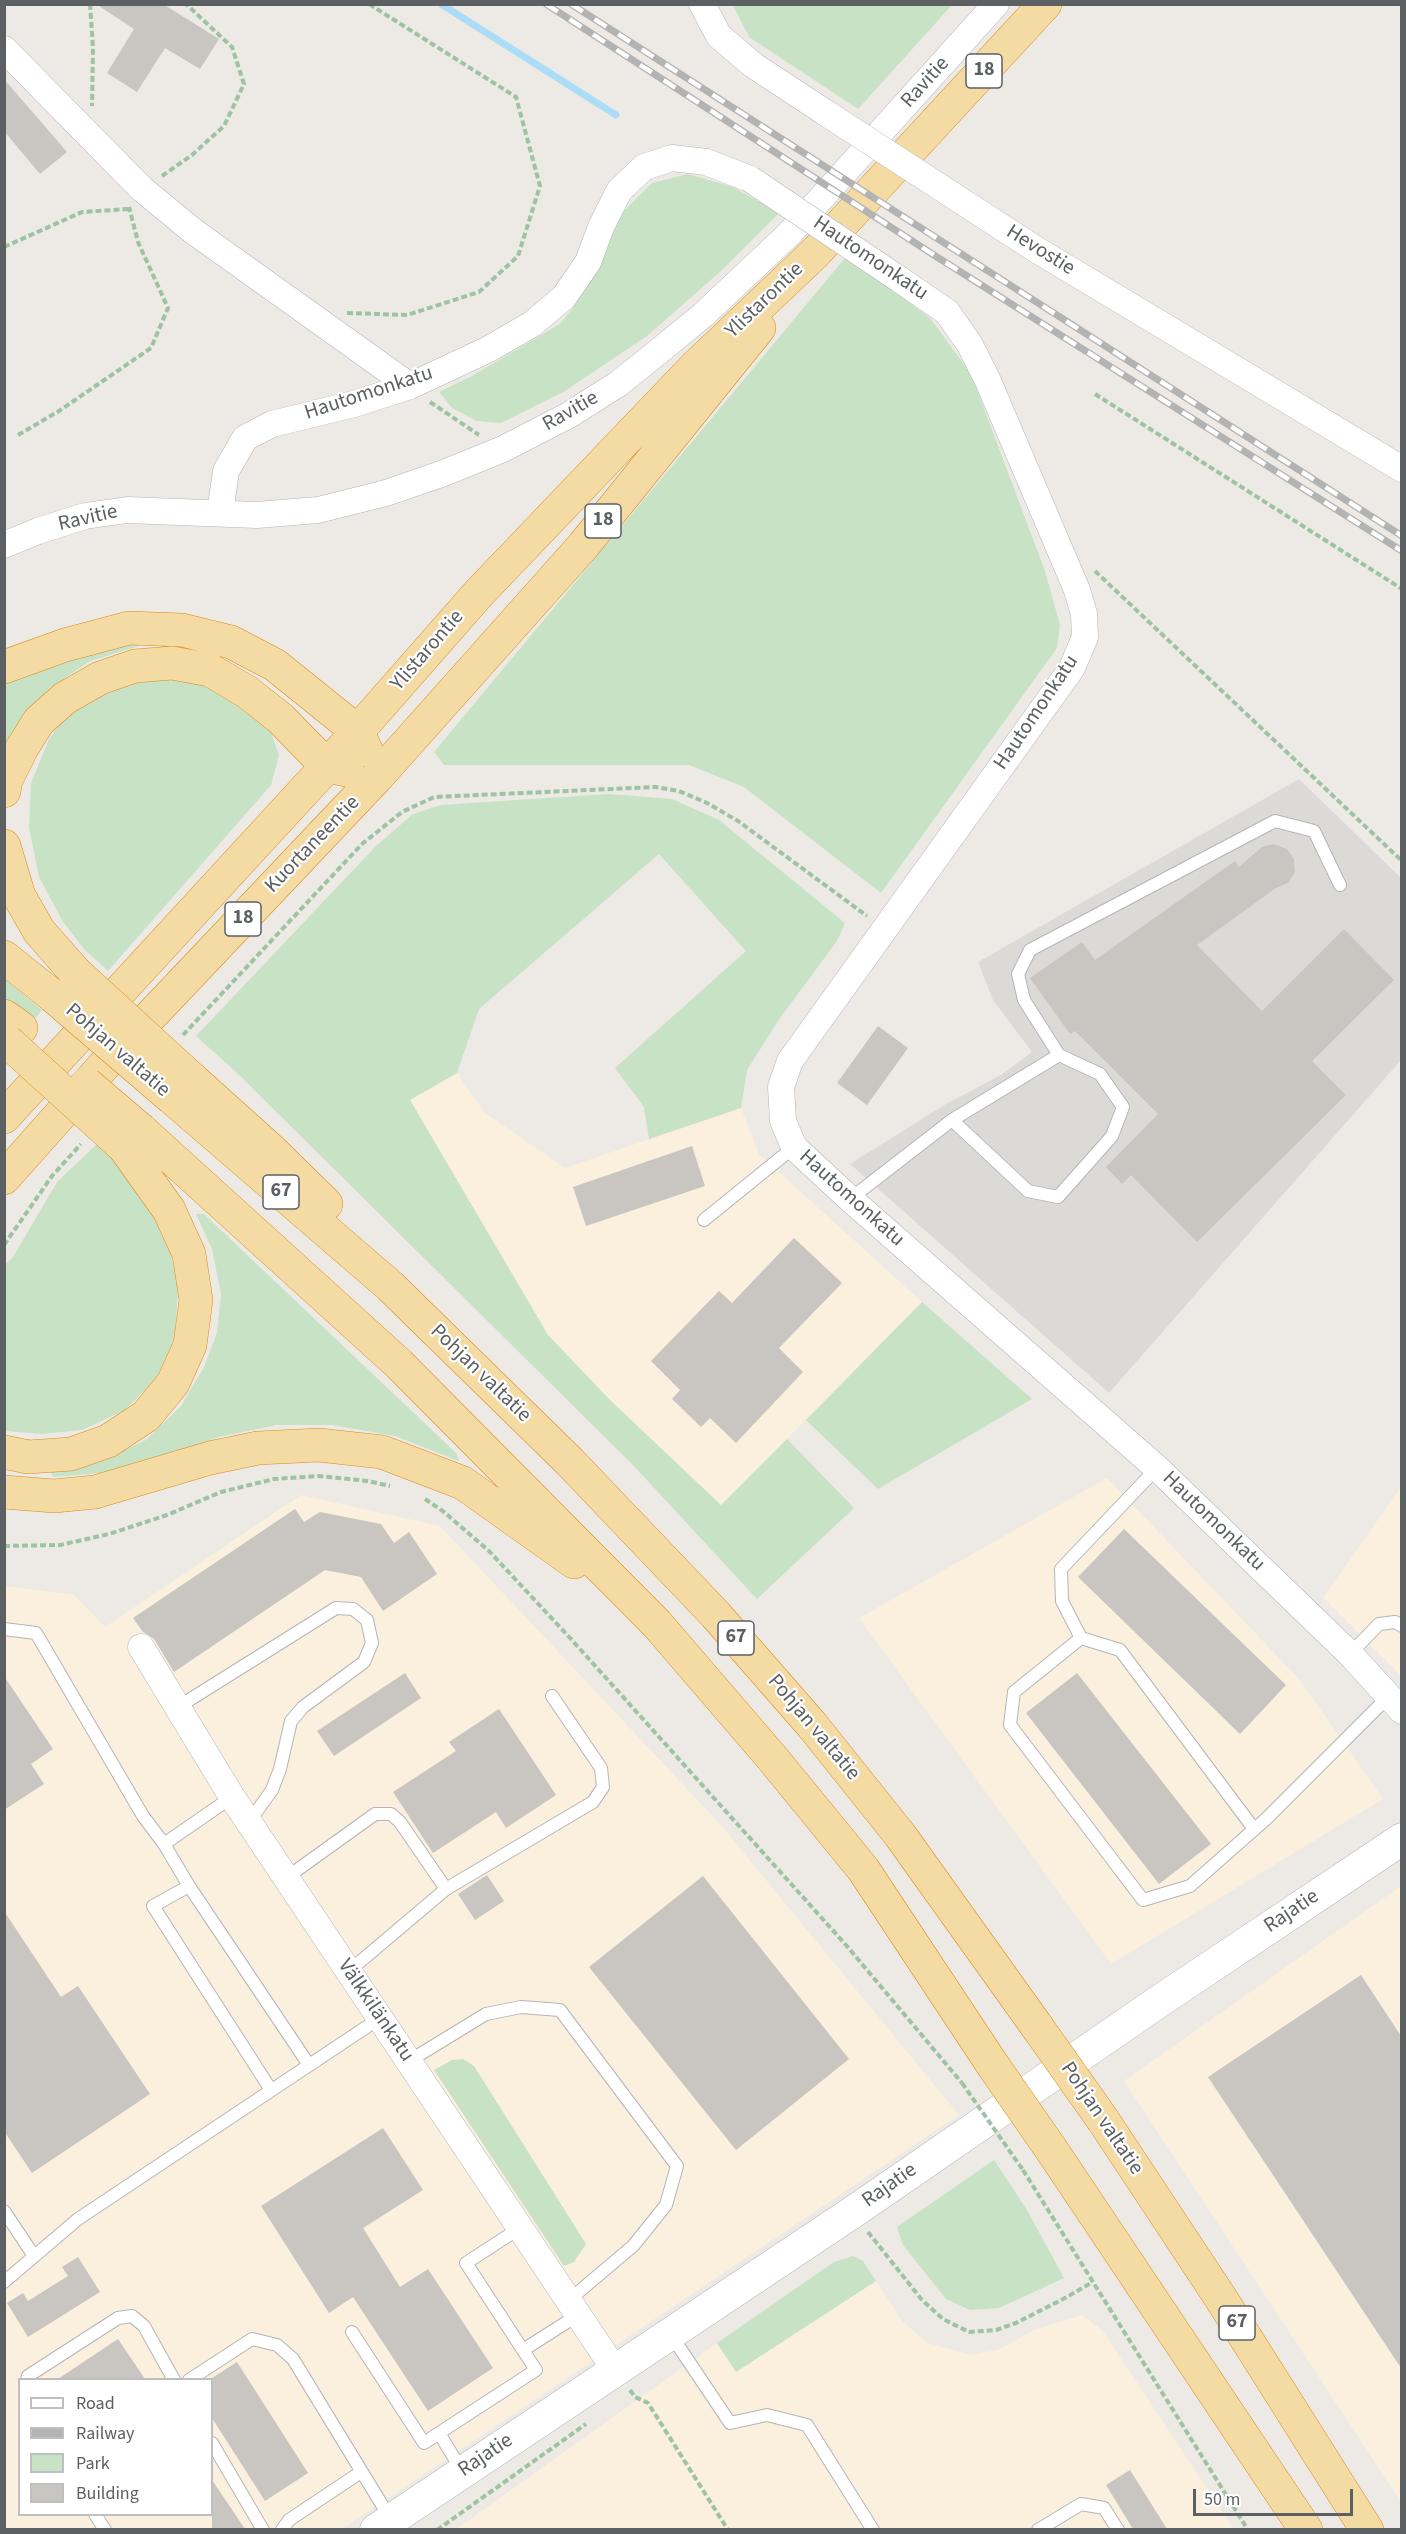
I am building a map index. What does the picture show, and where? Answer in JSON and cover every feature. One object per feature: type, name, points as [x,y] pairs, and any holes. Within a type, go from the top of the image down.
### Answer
[{"type":"highway","name":"18","points":[[814,254],[1045,4]]},
{"type":"highway","name":"Ylistarontie","points":[[327,766],[479,593],[688,374],[814,254]]},
{"type":"highway","name":"Ylistarontie","points":[[378,776],[583,546],[732,364],[814,254]]},
{"type":"highway","points":[[4,667],[65,645],[129,628],[182,630],[231,642],[275,665],[357,731],[378,776]]},
{"type":"highway","points":[[4,790],[6,780],[22,748],[39,721],[65,698],[100,678],[126,669],[172,663],[210,670],[247,692],[279,718],[327,766],[378,776]]},
{"type":"highway","name":"Kuortaneentie","points":[[4,1118],[327,766]]},
{"type":"highway","name":"Kuortaneentie","points":[[4,1178],[108,1061],[378,776]]},
{"type":"highway","points":[[4,846],[19,896],[39,931],[182,1088]]},
{"type":"highway","name":"Pohjan valtatie","points":[[4,957],[53,996],[182,1088],[570,1462],[723,1622],[812,1725],[900,1835],[1038,2028],[1103,2120],[1220,2297],[1367,2529]]},
{"type":"highway","name":"Pohjan valtatie","points":[[9,1031],[132,1139],[399,1364],[657,1624],[773,1759],[863,1869],[1306,2529]]},
{"type":"highway","points":[[4,1452],[28,1457],[71,1454],[108,1441],[146,1416],[173,1383],[189,1345],[196,1300],[189,1254],[132,1139]]},
{"type":"highway","points":[[4,1492],[54,1496],[95,1492],[210,1458],[258,1448],[319,1445],[382,1452],[463,1483],[500,1507],[657,1624]]},
{"type":"highway","points":[[1053,2152],[1284,2529]]},
{"type":"street","name":"Hevostie","points":[[702,4],[719,36],[753,65],[1037,250],[1401,469]]},
{"type":"street","name":"Ravitie","points":[[4,545],[85,516],[128,510],[257,515],[318,510],[386,493],[444,473],[503,449],[569,415],[618,384],[703,315],[789,234],[996,4]]},
{"type":"street","points":[[4,49],[87,134],[135,199],[193,231],[410,386]]},
{"type":"street","name":"Hautomonkatu","points":[[220,513],[226,471],[245,438],[272,424],[354,404],[410,386],[489,349],[532,324],[564,297],[588,262],[601,227],[619,190],[644,167],[672,158],[706,162],[750,179],[947,312],[970,345],[992,390],[1084,614],[1085,637],[1072,668],[790,1061],[780,1087],[783,1121],[794,1147],[850,1200],[1157,1468],[1350,1654],[1395,1703]]},
{"type":"street","name":"Välkkilänkatu","points":[[141,1647],[232,1797],[615,2370]]},
{"type":"street","name":"Rajatie","points":[[384,2524],[670,2334],[1401,1839]]},
{"type":"lane","points":[[952,1120],[1028,1191],[1058,1197],[1112,1136],[1123,1107],[1100,1074],[1059,1055],[1024,1000],[1018,974],[1029,950],[1275,821],[1314,831],[1340,885]]},
{"type":"lane","points":[[850,1200],[952,1120],[1059,1055]]},
{"type":"lane","points":[[704,1220],[794,1147]]},
{"type":"lane","points":[[1157,1468],[1061,1569],[1062,1601],[1081,1638],[1120,1650],[1254,1829]]},
{"type":"lane","points":[[178,1707],[336,1608],[353,1609],[367,1620],[372,1643],[363,1662],[303,1707],[291,1721],[280,1769],[272,1790],[249,1822]]},
{"type":"lane","points":[[1350,1654],[1380,1624],[1395,1622],[1401,1626]]},
{"type":"lane","points":[[4,1629],[36,1633],[143,1816],[164,1844],[189,1886],[309,2065]]},
{"type":"lane","points":[[1081,1638],[1014,1692],[1010,1725],[1143,1900],[1190,1886],[1395,1703]]},
{"type":"lane","points":[[349,1971],[446,1888],[592,1802],[603,1787],[601,1768],[552,1696]]},
{"type":"lane","points":[[164,1844],[232,1797]]},
{"type":"lane","points":[[286,1878],[375,1814],[391,1814],[400,1822],[446,1888]]},
{"type":"lane","points":[[189,1886],[153,1906],[271,2090]]},
{"type":"lane","points":[[409,2061],[486,2014],[521,2007],[560,2010],[677,2166],[666,2205],[633,2246],[573,2308],[523,2350]]},
{"type":"lane","points":[[4,2282],[78,2219],[380,2018]]},
{"type":"lane","points":[[4,2211],[34,2256]]},
{"type":"lane","points":[[352,2332],[424,2443],[536,2370],[466,2263],[520,2228]]},
{"type":"lane","points":[[27,2378],[118,2318],[132,2316],[144,2326],[173,2378]]},
{"type":"lane","points":[[670,2334],[730,2423],[767,2415],[807,2425],[873,2529]]},
{"type":"lane","points":[[191,2378],[252,2339],[277,2345],[293,2359],[361,2472],[384,2524]]},
{"type":"lane","points":[[439,2433],[463,2472]]},
{"type":"lane","points":[[213,2445],[263,2529]]},
{"type":"lane","points":[[282,2529],[289,2520],[361,2472]]},
{"type":"lane","points":[[1038,2529],[1080,2504],[1104,2508],[1118,2529]]},
{"type":"lane","points":[[96,2516],[105,2529]]},
{"type":"path","points":[[87,134],[93,96],[90,4]]},
{"type":"path","points":[[4,248],[82,212],[135,199],[192,155],[224,126],[244,84],[232,47],[186,4]]},
{"type":"path","points":[[304,311],[407,315],[479,292],[518,256],[540,186],[516,98],[369,4]]},
{"type":"path","points":[[18,435],[58,411],[151,348],[168,308],[138,242],[135,199]]},
{"type":"path","points":[[410,386],[463,425],[503,449]]},
{"type":"path","points":[[1095,394],[1401,589]]},
{"type":"path","points":[[1062,556],[1094,570],[1401,861]]},
{"type":"path","points":[[180,1037],[362,844],[402,812],[434,797],[655,788],[679,791],[707,803],[738,821],[884,930]]},
{"type":"path","points":[[4,1245],[52,1176],[85,1139]]},
{"type":"path","points":[[4,1546],[60,1545],[109,1534],[167,1515],[221,1492],[274,1479],[319,1476],[368,1481],[401,1489]]},
{"type":"path","points":[[420,1496],[444,1512],[489,1551],[571,1639],[846,1945],[962,2083],[1023,2170],[1091,2283],[1248,2529]]},
{"type":"path","points":[[864,2226],[922,2300],[943,2319],[969,2332],[996,2330],[1016,2323],[1091,2283]]},
{"type":"path","points":[[615,2370],[635,2397],[648,2403],[728,2529]]},
{"type":"shaded area","points":[[1299,779],[1401,878],[1401,1060],[1109,1393],[850,1164],[946,1104],[1001,1075],[1032,1052],[993,1000],[978,962]]},
{"type":"shaded area","points":[[457,1073],[484,1112],[565,1168],[741,1108],[759,1154],[922,1302],[721,1506],[610,1400],[548,1335],[410,1100]]},
{"type":"shaded area","points":[[1107,1478],[1300,1680],[1383,1799],[1111,1964],[859,1618]]},
{"type":"shaded area","points":[[1401,1487],[1401,1676],[1323,1598]]},
{"type":"shaded area","points":[[301,1495],[440,1526],[720,1824],[959,2115],[342,2529],[5,2530],[5,1586],[74,1595],[105,1627]]},
{"type":"shaded area","points":[[1401,1886],[1401,2502],[1124,2081]]},
{"type":"shaded area","points":[[876,2281],[902,2321],[927,2343],[973,2355],[1000,2349],[1034,2330],[1082,2315],[1102,2330],[1234,2529],[455,2530],[717,2343],[736,2372]]},
{"type":"green space","points":[[733,5],[952,5],[858,109],[749,37]]},
{"type":"green space","points":[[688,174],[733,187],[779,213],[721,271],[647,336],[565,391],[501,423],[477,421],[452,408],[439,392],[472,376],[560,324],[595,274],[621,214],[652,183]]},
{"type":"green space","points":[[845,258],[885,284],[930,318],[971,374],[1045,571],[1060,625],[1057,648],[881,893],[744,787],[689,765],[444,765],[434,752]]},
{"type":"green space","points":[[136,638],[139,646],[90,661],[50,688],[18,724],[5,751],[5,680]]},
{"type":"green space","points":[[202,679],[268,724],[279,755],[271,785],[108,971],[85,950],[63,922],[39,877],[29,828],[31,783],[49,739],[74,704],[118,681]]},
{"type":"green space","points":[[609,794],[672,799],[719,820],[845,923],[837,941],[780,1018],[747,1070],[741,1108],[649,1139],[644,1107],[615,1068],[746,951],[659,854],[479,1009],[457,1073],[410,1100],[548,1335],[610,1400],[721,1505],[787,1439],[854,1508],[757,1599],[632,1464],[235,1071],[196,1036],[376,846],[413,814],[441,805]]},
{"type":"green space","points":[[4,979],[42,1010],[31,1024],[5,1001]]},
{"type":"green space","points":[[98,1143],[148,1203],[169,1241],[178,1290],[175,1336],[156,1379],[125,1410],[82,1430],[41,1434],[5,1431],[4,1266],[13,1257],[57,1182]]},
{"type":"green space","points":[[196,1214],[204,1214],[456,1453],[459,1461],[395,1436],[332,1425],[276,1425],[219,1437],[157,1459],[102,1473],[53,1477],[50,1469],[102,1460],[146,1440],[181,1406],[204,1367],[217,1333],[221,1294],[212,1249]]},
{"type":"green space","points":[[922,1302],[1032,1399],[878,1489],[806,1420]]},
{"type":"green space","points":[[463,2059],[474,2066],[586,2244],[574,2262],[564,2266],[434,2070],[452,2060]]},
{"type":"green space","points":[[994,2160],[1027,2210],[1064,2278],[999,2308],[970,2310],[946,2299],[903,2245],[897,2227]]},
{"type":"green space","points":[[853,2256],[863,2261],[876,2281],[736,2372],[717,2343],[834,2262]]},
{"type":"building","points":[[96,4],[163,4],[219,39],[200,69],[165,48],[137,92],[107,73],[134,29]]},
{"type":"building","points":[[4,79],[67,152],[40,174],[4,131]]},
{"type":"building","points":[[1273,844],[1287,849],[1294,859],[1295,872],[1288,883],[1276,888],[1197,945],[1262,1011],[1344,929],[1394,980],[1312,1061],[1346,1095],[1197,1242],[1131,1175],[1122,1184],[1106,1167],[1158,1114],[1075,1031],[1070,1034],[1030,978],[1082,942],[1095,960],[1235,861],[1239,867],[1262,847]]},
{"type":"building","points":[[878,1026],[908,1048],[867,1105],[837,1083]]},
{"type":"building","points":[[692,1146],[705,1186],[586,1226],[573,1187]]},
{"type":"building","points":[[794,1238],[842,1283],[779,1348],[803,1372],[736,1443],[710,1418],[701,1427],[672,1399],[680,1390],[651,1361],[719,1291],[732,1303]]},
{"type":"building","points":[[295,1509],[304,1522],[320,1512],[381,1524],[394,1543],[409,1532],[437,1574],[383,1611],[361,1577],[325,1570],[174,1672],[154,1639],[143,1632],[133,1618]]},
{"type":"building","points":[[1124,1529],[1286,1685],[1240,1734],[1078,1577]]},
{"type":"building","points":[[405,1673],[421,1698],[334,1756],[317,1731]]},
{"type":"building","points":[[1077,1673],[1211,1844],[1159,1884],[1026,1713]]},
{"type":"building","points":[[4,1676],[53,1749],[31,1764],[44,1784],[4,1810]]},
{"type":"building","points":[[499,1709],[556,1795],[506,1828],[496,1812],[433,1853],[393,1792],[456,1751],[449,1742]]},
{"type":"building","points":[[487,1875],[504,1901],[475,1920],[458,1894]]},
{"type":"building","points":[[703,1876],[849,2059],[736,2150],[589,1967]]},
{"type":"building","points":[[4,1911],[61,1997],[78,1986],[150,2094],[32,2173],[4,2131]]},
{"type":"building","points":[[1361,1975],[1401,2036],[1401,2368],[1208,2077]]},
{"type":"building","points":[[383,2128],[423,2190],[363,2228],[400,2287],[428,2269],[493,2368],[428,2411],[353,2297],[329,2313],[261,2206]]},
{"type":"building","points":[[78,2257],[100,2292],[28,2337],[7,2303],[23,2293],[28,2301],[68,2276],[62,2267]]},
{"type":"building","points":[[118,2339],[144,2378],[60,2378]]},
{"type":"building","points":[[237,2362],[308,2473],[265,2501],[213,2420],[212,2378]]},
{"type":"building","points":[[1130,2470],[1167,2529],[1133,2529],[1106,2485]]},
{"type":"building","points":[[213,2481],[245,2529],[212,2529],[213,2516]]},
{"type":"waterway","points":[[441,4],[616,115]]},
{"type":"railway","points":[[546,4],[937,257],[1402,551]]},
{"type":"railway","points":[[571,4],[1402,536]]}]
